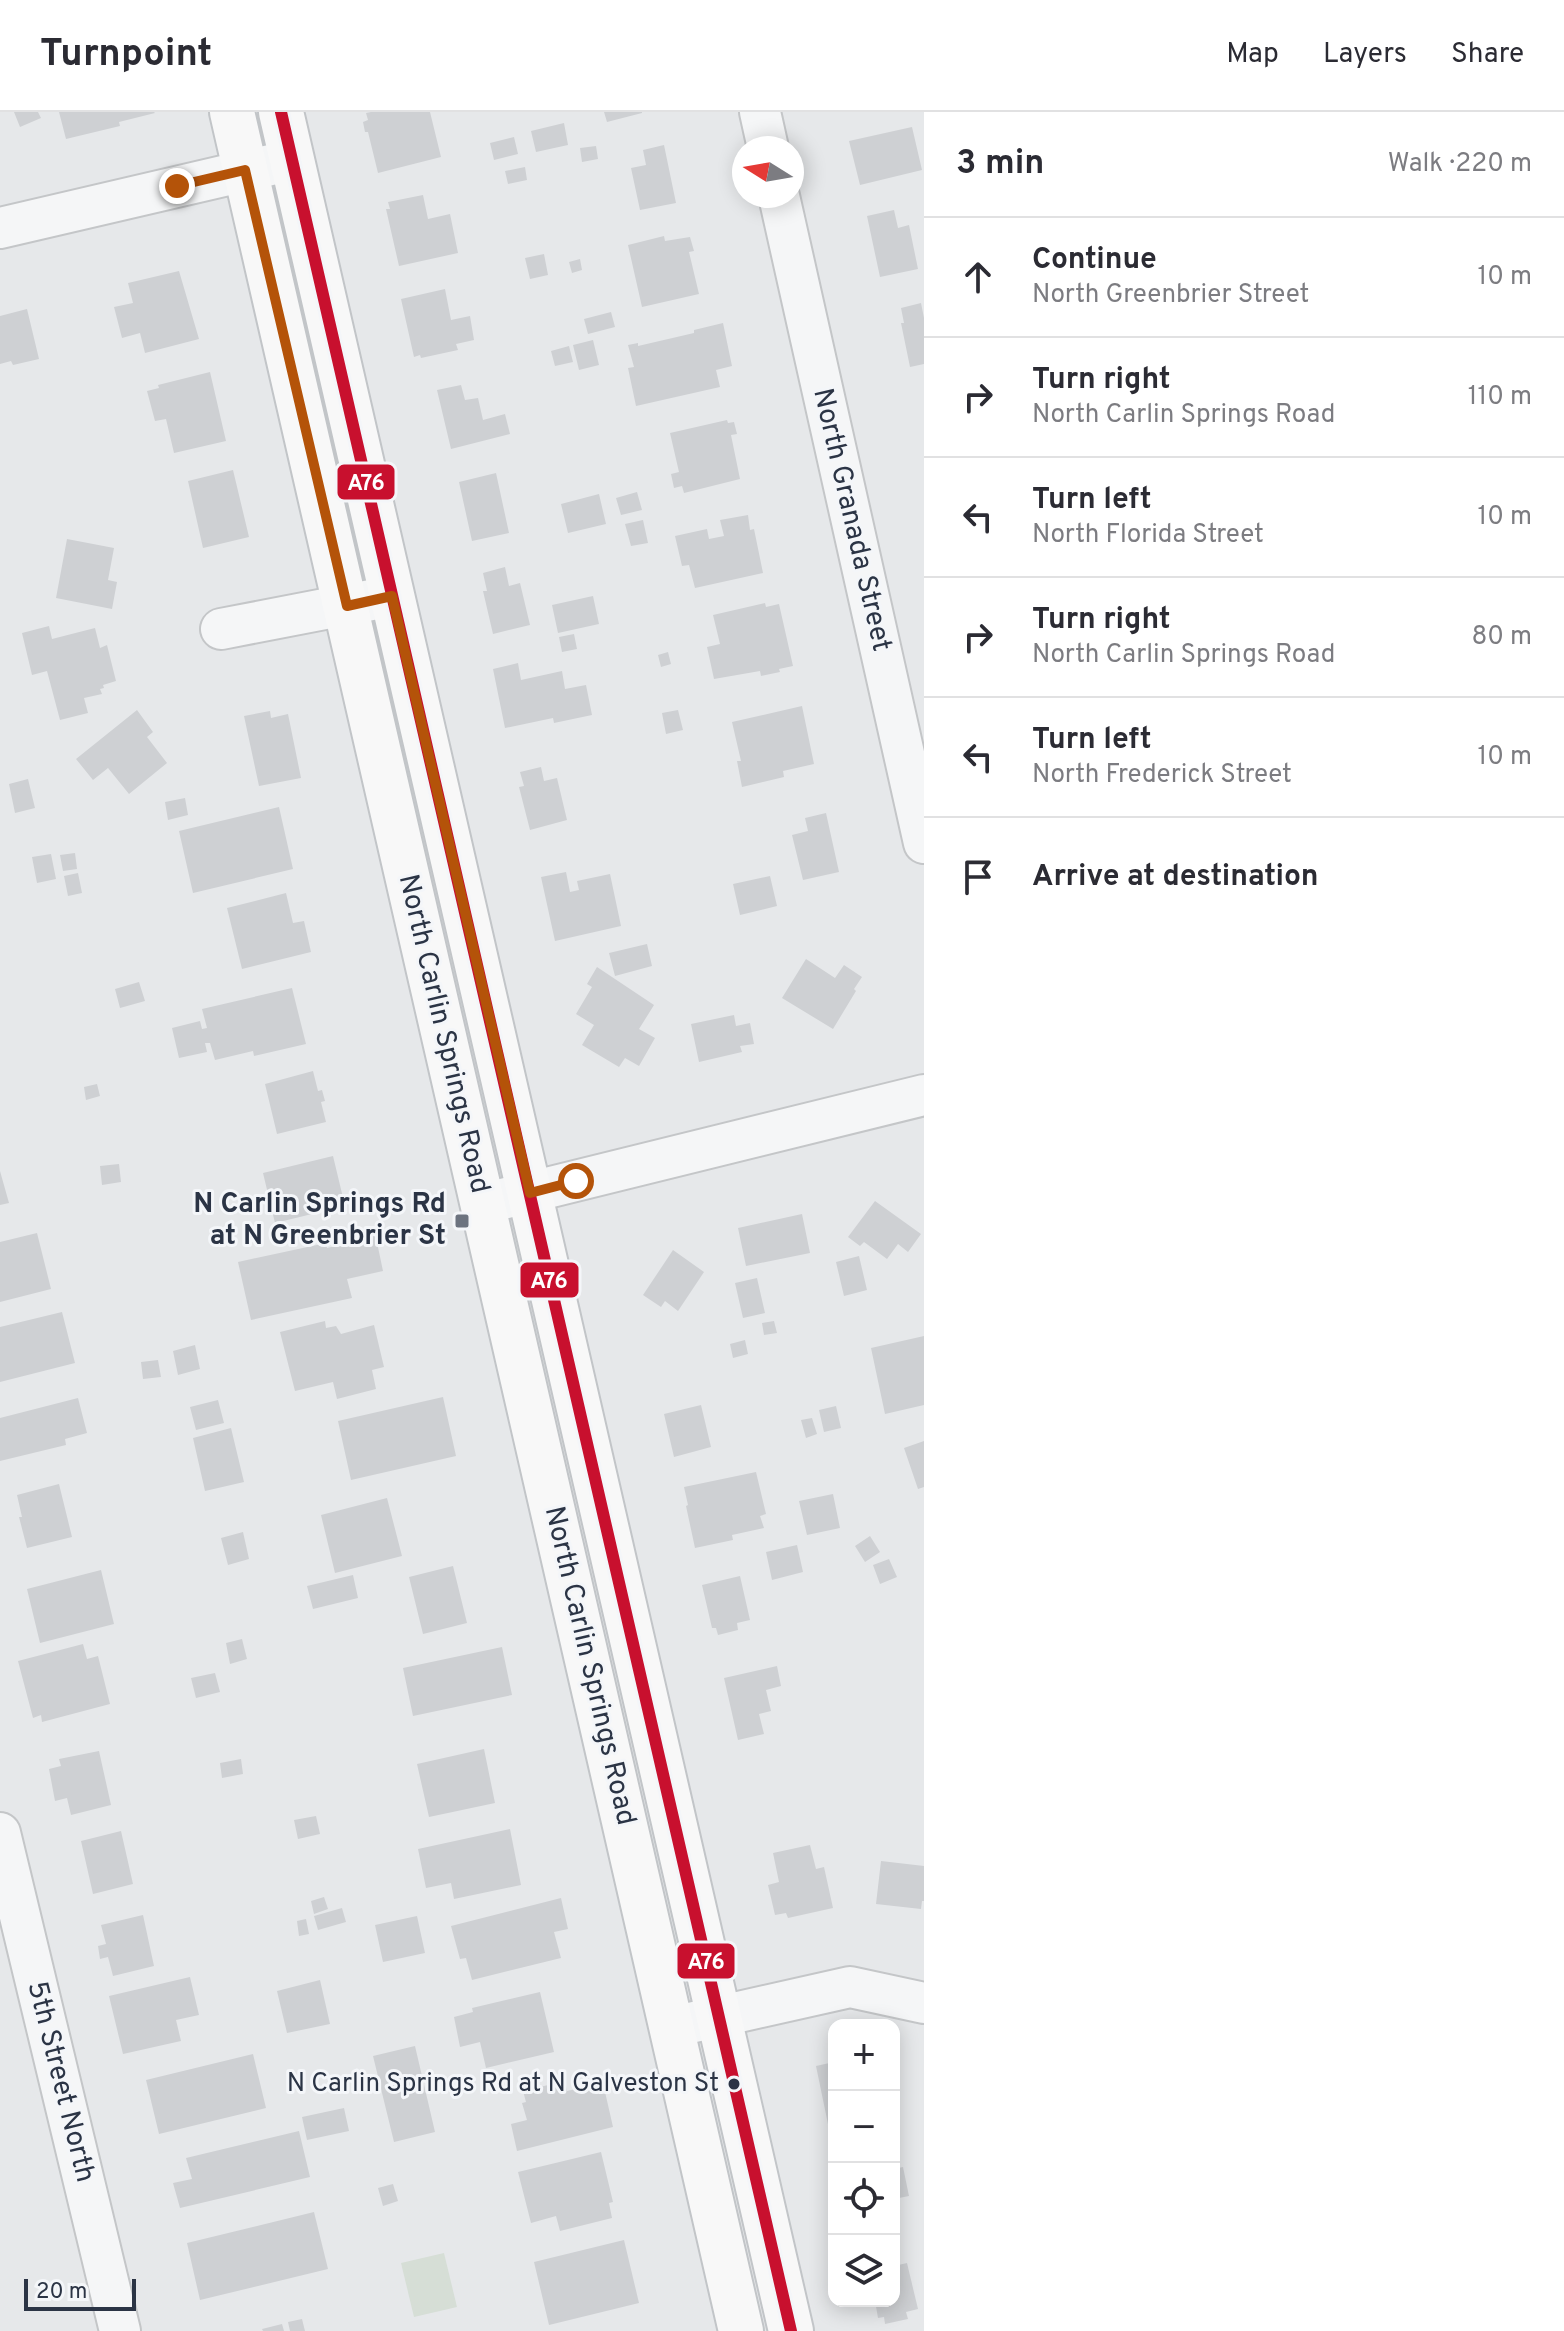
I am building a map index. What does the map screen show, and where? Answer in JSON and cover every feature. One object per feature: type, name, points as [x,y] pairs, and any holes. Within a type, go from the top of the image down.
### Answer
[{"type":"main road","name":"North Carlin Springs Road","points":[[232,112],[741,2331]]},
{"type":"main road","name":"North Carlin Springs Road","points":[[281,112],[791,2331]]},
{"type":"street","points":[[760,112],[765,136]]},
{"type":"street","points":[[0,228],[292,160]]},
{"type":"street","name":"North Granada Street","points":[[782,208],[924,843]]},
{"type":"street","points":[[221,629],[392,596]]},
{"type":"street","points":[[482,1204],[924,1095]]},
{"type":"street","name":"5th Street North","points":[[0,1833],[120,2331]]},
{"type":"street","points":[[672,2027],[850,1987],[924,2003]]},
{"type":"shaded area","points":[[444,2253],[457,2307],[414,2317],[401,2263]]},
{"type":"building","points":[[14,112],[38,112],[41,118],[20,127]]},
{"type":"building","points":[[59,112],[155,113],[119,122],[120,126],[66,139]]},
{"type":"building","points":[[430,112],[441,157],[378,173],[363,122],[368,120],[366,113]]},
{"type":"building","points":[[604,112],[642,112],[642,113],[607,122]]},
{"type":"building","points":[[564,123],[568,145],[536,152],[531,131]]},
{"type":"building","points":[[912,127],[922,170],[860,185],[849,141]]},
{"type":"building","points":[[514,137],[518,154],[494,160],[490,143]]},
{"type":"building","points":[[664,145],[676,203],[640,210],[631,168],[646,165],[643,150]]},
{"type":"building","points":[[596,146],[598,159],[582,162],[580,148]]},
{"type":"building","points":[[525,167],[527,180],[508,184],[505,171]]},
{"type":"building","points":[[423,195],[428,219],[450,214],[458,253],[399,266],[386,209],[390,209],[388,202]]},
{"type":"building","points":[[894,210],[898,228],[909,225],[918,269],[880,277],[867,216]]},
{"type":"building","points":[[664,236],[665,241],[690,237],[694,251],[689,252],[699,294],[642,307],[628,245]]},
{"type":"building","points":[[544,254],[548,275],[530,279],[525,258]]},
{"type":"building","points":[[580,259],[582,270],[572,273],[569,262]]},
{"type":"building","points":[[179,271],[199,339],[145,353],[140,333],[122,338],[114,307],[133,303],[128,283]]},
{"type":"building","points":[[445,289],[451,320],[470,316],[474,340],[456,344],[458,350],[414,357],[401,299]]},
{"type":"building","points":[[921,303],[924,364],[910,367],[901,308]]},
{"type":"building","points":[[27,309],[39,359],[13,365],[11,361],[0,364],[0,316]]},
{"type":"building","points":[[611,312],[615,327],[588,334],[584,319]]},
{"type":"building","points":[[723,323],[732,366],[716,370],[720,387],[636,406],[628,368],[634,367],[628,345],[638,343],[638,346]]},
{"type":"building","points":[[593,340],[599,365],[579,370],[573,345]]},
{"type":"building","points":[[569,346],[573,362],[555,366],[551,351]]},
{"type":"building","points":[[210,372],[226,441],[174,453],[166,419],[155,421],[147,391],[159,388],[158,385]]},
{"type":"building","points":[[461,385],[465,400],[478,398],[483,420],[505,414],[510,434],[451,449],[437,390]]},
{"type":"building","points":[[727,420],[728,423],[734,422],[737,434],[731,435],[740,479],[684,493],[682,486],[674,488],[671,474],[679,472],[670,433]]},
{"type":"building","points":[[233,470],[249,537],[203,548],[188,481]]},
{"type":"building","points":[[496,473],[509,533],[472,541],[459,482]]},
{"type":"building","points":[[637,492],[642,510],[621,515],[616,498]]},
{"type":"building","points":[[599,494],[606,524],[568,533],[561,504]]},
{"type":"building","points":[[748,515],[763,573],[695,588],[689,565],[682,566],[675,536],[707,529],[709,539],[724,536],[720,520]]},
{"type":"building","points":[[643,520],[648,543],[631,546],[625,524]]},
{"type":"building","points":[[67,539],[114,548],[108,580],[117,582],[112,609],[56,598]]},
{"type":"building","points":[[505,567],[509,586],[520,583],[530,625],[493,634],[483,591],[487,591],[483,573]]},
{"type":"building","points":[[593,596],[599,624],[558,633],[552,605]]},
{"type":"building","points":[[765,603],[766,607],[779,604],[793,666],[761,676],[760,671],[714,679],[707,647],[720,644],[713,615]]},
{"type":"building","points":[[49,626],[52,639],[95,628],[100,648],[107,645],[116,681],[103,685],[104,688],[100,689],[102,694],[84,698],[88,713],[60,720],[47,671],[32,675],[22,633]]},
{"type":"building","points":[[574,634],[577,649],[562,652],[559,637]]},
{"type":"building","points":[[668,652],[671,664],[661,667],[658,655]]},
{"type":"building","points":[[518,663],[521,680],[562,671],[565,689],[586,685],[592,715],[554,723],[553,718],[505,728],[493,669]]},
{"type":"building","points":[[802,706],[814,764],[783,771],[784,777],[742,787],[737,761],[741,761],[732,722]]},
{"type":"building","points":[[137,710],[153,732],[147,737],[167,763],[129,794],[108,768],[93,780],[76,759]]},
{"type":"building","points":[[678,710],[683,730],[666,734],[662,713]]},
{"type":"building","points":[[270,711],[271,718],[288,714],[301,778],[259,786],[244,716]]},
{"type":"building","points":[[541,767],[544,781],[557,778],[567,820],[530,830],[519,787],[524,786],[520,772]]},
{"type":"building","points":[[28,779],[35,808],[15,813],[9,784]]},
{"type":"building","points":[[185,798],[188,815],[168,820],[165,802]]},
{"type":"building","points":[[279,807],[293,869],[193,893],[179,831]]},
{"type":"building","points":[[826,813],[839,872],[803,880],[792,835],[808,831],[805,818]]},
{"type":"building","points":[[75,853],[77,869],[63,871],[60,855]]},
{"type":"building","points":[[51,854],[56,879],[37,883],[32,857]]},
{"type":"building","points":[[566,872],[570,892],[579,890],[577,881],[610,874],[621,926],[555,941],[541,877]]},
{"type":"building","points":[[78,873],[82,893],[68,896],[64,876]]},
{"type":"building","points":[[770,876],[777,906],[740,915],[733,884]]},
{"type":"building","points":[[286,893],[293,923],[304,921],[311,952],[242,969],[227,908]]},
{"type":"building","points":[[647,944],[652,966],[615,976],[609,953]]},
{"type":"building","points":[[806,959],[835,978],[844,965],[862,977],[833,1029],[782,998]]},
{"type":"building","points":[[597,967],[654,1005],[639,1029],[655,1038],[639,1066],[625,1058],[619,1067],[582,1045],[594,1025],[576,1014],[592,987],[587,984]]},
{"type":"building","points":[[139,982],[145,1001],[120,1008],[115,989]]},
{"type":"building","points":[[292,988],[306,1044],[254,1056],[253,1051],[215,1060],[210,1043],[205,1043],[207,1052],[179,1058],[172,1028],[200,1021],[202,1029],[207,1028],[202,1009]]},
{"type":"building","points":[[734,1015],[736,1026],[750,1023],[754,1044],[740,1046],[742,1052],[699,1062],[691,1024]]},
{"type":"building","points":[[313,1071],[318,1091],[322,1090],[325,1101],[321,1102],[326,1122],[277,1134],[265,1084]]},
{"type":"building","points":[[97,1084],[100,1096],[86,1100],[84,1087]]},
{"type":"building","points":[[333,1156],[345,1206],[275,1223],[263,1173]]},
{"type":"building","points":[[119,1164],[121,1182],[102,1185],[100,1166]]},
{"type":"building","points":[[0,1171],[9,1203],[0,1205]]},
{"type":"building","points":[[875,1201],[921,1234],[908,1252],[898,1244],[887,1259],[864,1242],[860,1246],[848,1237]]},
{"type":"building","points":[[802,1214],[810,1253],[746,1266],[738,1228]]},
{"type":"building","points":[[37,1233],[51,1289],[0,1302],[0,1242]]},
{"type":"building","points":[[375,1233],[383,1271],[347,1279],[352,1298],[251,1320],[238,1262],[326,1243],[327,1248],[340,1245],[339,1241]]},
{"type":"building","points":[[673,1250],[704,1272],[678,1311],[665,1301],[661,1307],[643,1295]]},
{"type":"building","points":[[859,1256],[867,1290],[844,1296],[836,1262]]},
{"type":"building","points":[[757,1278],[765,1313],[743,1318],[735,1283]]},
{"type":"building","points":[[62,1312],[75,1363],[0,1382],[0,1327]]},
{"type":"building","points":[[325,1321],[326,1328],[336,1326],[341,1334],[374,1325],[384,1367],[372,1370],[376,1389],[337,1399],[333,1382],[295,1391],[280,1332]]},
{"type":"building","points":[[774,1321],[777,1333],[764,1335],[762,1323]]},
{"type":"building","points":[[924,1336],[924,1405],[885,1414],[871,1348]]},
{"type":"building","points":[[745,1340],[748,1354],[733,1358],[730,1344]]},
{"type":"building","points":[[195,1345],[200,1369],[178,1375],[173,1351]]},
{"type":"building","points":[[158,1360],[161,1377],[143,1379],[141,1362]]},
{"type":"building","points":[[443,1397],[456,1456],[351,1480],[338,1421]]},
{"type":"building","points":[[78,1398],[87,1433],[65,1439],[66,1445],[0,1461],[0,1418]]},
{"type":"building","points":[[218,1400],[224,1423],[196,1430],[190,1407]]},
{"type":"building","points":[[701,1405],[711,1447],[674,1457],[664,1414]]},
{"type":"building","points":[[836,1406],[841,1428],[824,1432],[819,1410]]},
{"type":"building","points":[[812,1418],[817,1434],[806,1438],[801,1420]]},
{"type":"building","points":[[231,1428],[244,1482],[205,1491],[193,1438]]},
{"type":"building","points":[[924,1441],[924,1487],[918,1489],[904,1448]]},
{"type":"building","points":[[756,1472],[766,1514],[760,1516],[764,1528],[732,1535],[733,1540],[695,1548],[684,1487]]},
{"type":"building","points":[[59,1484],[72,1537],[27,1548],[17,1495]]},
{"type":"building","points":[[833,1494],[840,1528],[807,1535],[799,1501]]},
{"type":"building","points":[[387,1498],[402,1556],[335,1573],[321,1515]]},
{"type":"building","points":[[243,1532],[249,1559],[228,1565],[221,1538]]},
{"type":"building","points":[[870,1536],[880,1552],[865,1562],[855,1546]]},
{"type":"building","points":[[797,1545],[803,1572],[772,1580],[766,1552]]},
{"type":"building","points":[[889,1559],[897,1577],[880,1584],[873,1565]]},
{"type":"building","points":[[453,1566],[467,1623],[423,1634],[409,1577]]},
{"type":"building","points":[[101,1570],[114,1624],[40,1643],[27,1589]]},
{"type":"building","points":[[353,1575],[358,1598],[313,1609],[307,1586]]},
{"type":"building","points":[[740,1576],[750,1620],[737,1623],[738,1630],[718,1635],[716,1628],[712,1628],[702,1585]]},
{"type":"building","points":[[242,1639],[247,1659],[230,1664],[226,1643]]},
{"type":"building","points":[[83,1644],[87,1659],[98,1656],[110,1704],[42,1722],[41,1715],[33,1718],[18,1661]]},
{"type":"building","points":[[502,1647],[512,1695],[413,1716],[403,1668]]},
{"type":"building","points":[[777,1666],[781,1686],[766,1690],[771,1711],[759,1714],[764,1734],[738,1740],[724,1678]]},
{"type":"building","points":[[215,1673],[220,1692],[196,1698],[191,1678]]},
{"type":"building","points":[[484,1749],[495,1803],[429,1817],[417,1764]]},
{"type":"building","points":[[99,1751],[111,1805],[71,1815],[67,1798],[55,1801],[49,1769],[61,1766],[59,1759]]},
{"type":"building","points":[[241,1759],[243,1774],[222,1778],[220,1763]]},
{"type":"building","points":[[316,1816],[320,1834],[298,1839],[294,1820]]},
{"type":"building","points":[[510,1829],[521,1885],[454,1899],[451,1883],[426,1888],[418,1849]]},
{"type":"building","points":[[121,1831],[133,1884],[93,1894],[81,1841]]},
{"type":"building","points":[[810,1845],[816,1869],[824,1867],[833,1908],[788,1918],[786,1913],[775,1915],[768,1885],[779,1882],[773,1853]]},
{"type":"building","points":[[881,1861],[924,1866],[924,1901],[921,1909],[876,1904]]},
{"type":"building","points":[[324,1897],[328,1909],[314,1914],[311,1901]]},
{"type":"building","points":[[561,1898],[568,1929],[554,1932],[561,1958],[472,1980],[466,1958],[460,1959],[451,1926]]},
{"type":"building","points":[[342,1908],[346,1922],[318,1930],[314,1916]]},
{"type":"building","points":[[143,1915],[154,1966],[113,1976],[108,1957],[100,1959],[98,1946],[106,1944],[101,1925]]},
{"type":"building","points":[[417,1916],[425,1953],[383,1962],[375,1925]]},
{"type":"building","points":[[306,1919],[309,1934],[299,1936],[297,1921]]},
{"type":"building","points":[[190,1977],[199,2015],[176,2020],[181,2041],[123,2054],[109,1996]]},
{"type":"building","points":[[320,1980],[330,2024],[287,2033],[277,1991]]},
{"type":"building","points":[[540,1992],[554,2052],[486,2068],[480,2042],[460,2047],[454,2017],[473,2012],[472,2008]]},
{"type":"building","points":[[415,2046],[435,2132],[394,2142],[373,2056]]},
{"type":"building","points":[[253,2054],[266,2108],[159,2134],[146,2080]]},
{"type":"building","points":[[828,2063],[828,2124],[816,2066]]},
{"type":"building","points":[[565,2081],[567,2091],[603,2083],[613,2127],[517,2151],[511,2124],[527,2120],[522,2103],[526,2102],[523,2091]]},
{"type":"building","points":[[344,2108],[349,2131],[307,2140],[302,2117]]},
{"type":"building","points":[[299,2131],[310,2177],[180,2208],[173,2183],[192,2179],[186,2158]]},
{"type":"building","points":[[601,2152],[613,2202],[609,2203],[612,2218],[560,2231],[556,2216],[531,2223],[518,2172]]},
{"type":"building","points":[[903,2167],[909,2196],[900,2198],[900,2168]]},
{"type":"building","points":[[393,2184],[398,2201],[383,2206],[378,2188]]},
{"type":"building","points":[[314,2212],[328,2269],[200,2300],[187,2243]]},
{"type":"building","points":[[624,2240],[639,2303],[549,2325],[534,2262]]},
{"type":"building","points":[[907,2263],[918,2309],[906,2312],[908,2319],[885,2324],[884,2317],[878,2318],[876,2307],[900,2307],[900,2265]]},
{"type":"building","points":[[302,2319],[305,2331],[290,2331],[288,2322]]},
{"type":"building","points":[[282,2324],[284,2331],[262,2329]]},
{"type":"transit line","name":"A76","points":[[281,112],[791,2331]]},
{"type":"place","name":"N Carlin Springs Rd at N Greenbrier St","points":[[462,1221]]},
{"type":"place","name":"N Carlin Springs Rd at N Galveston St","points":[[734,2084]]},
{"type":"route","points":[[177,186],[245,170],[347,606],[392,596],[530,1193],[576,1181]]}]
